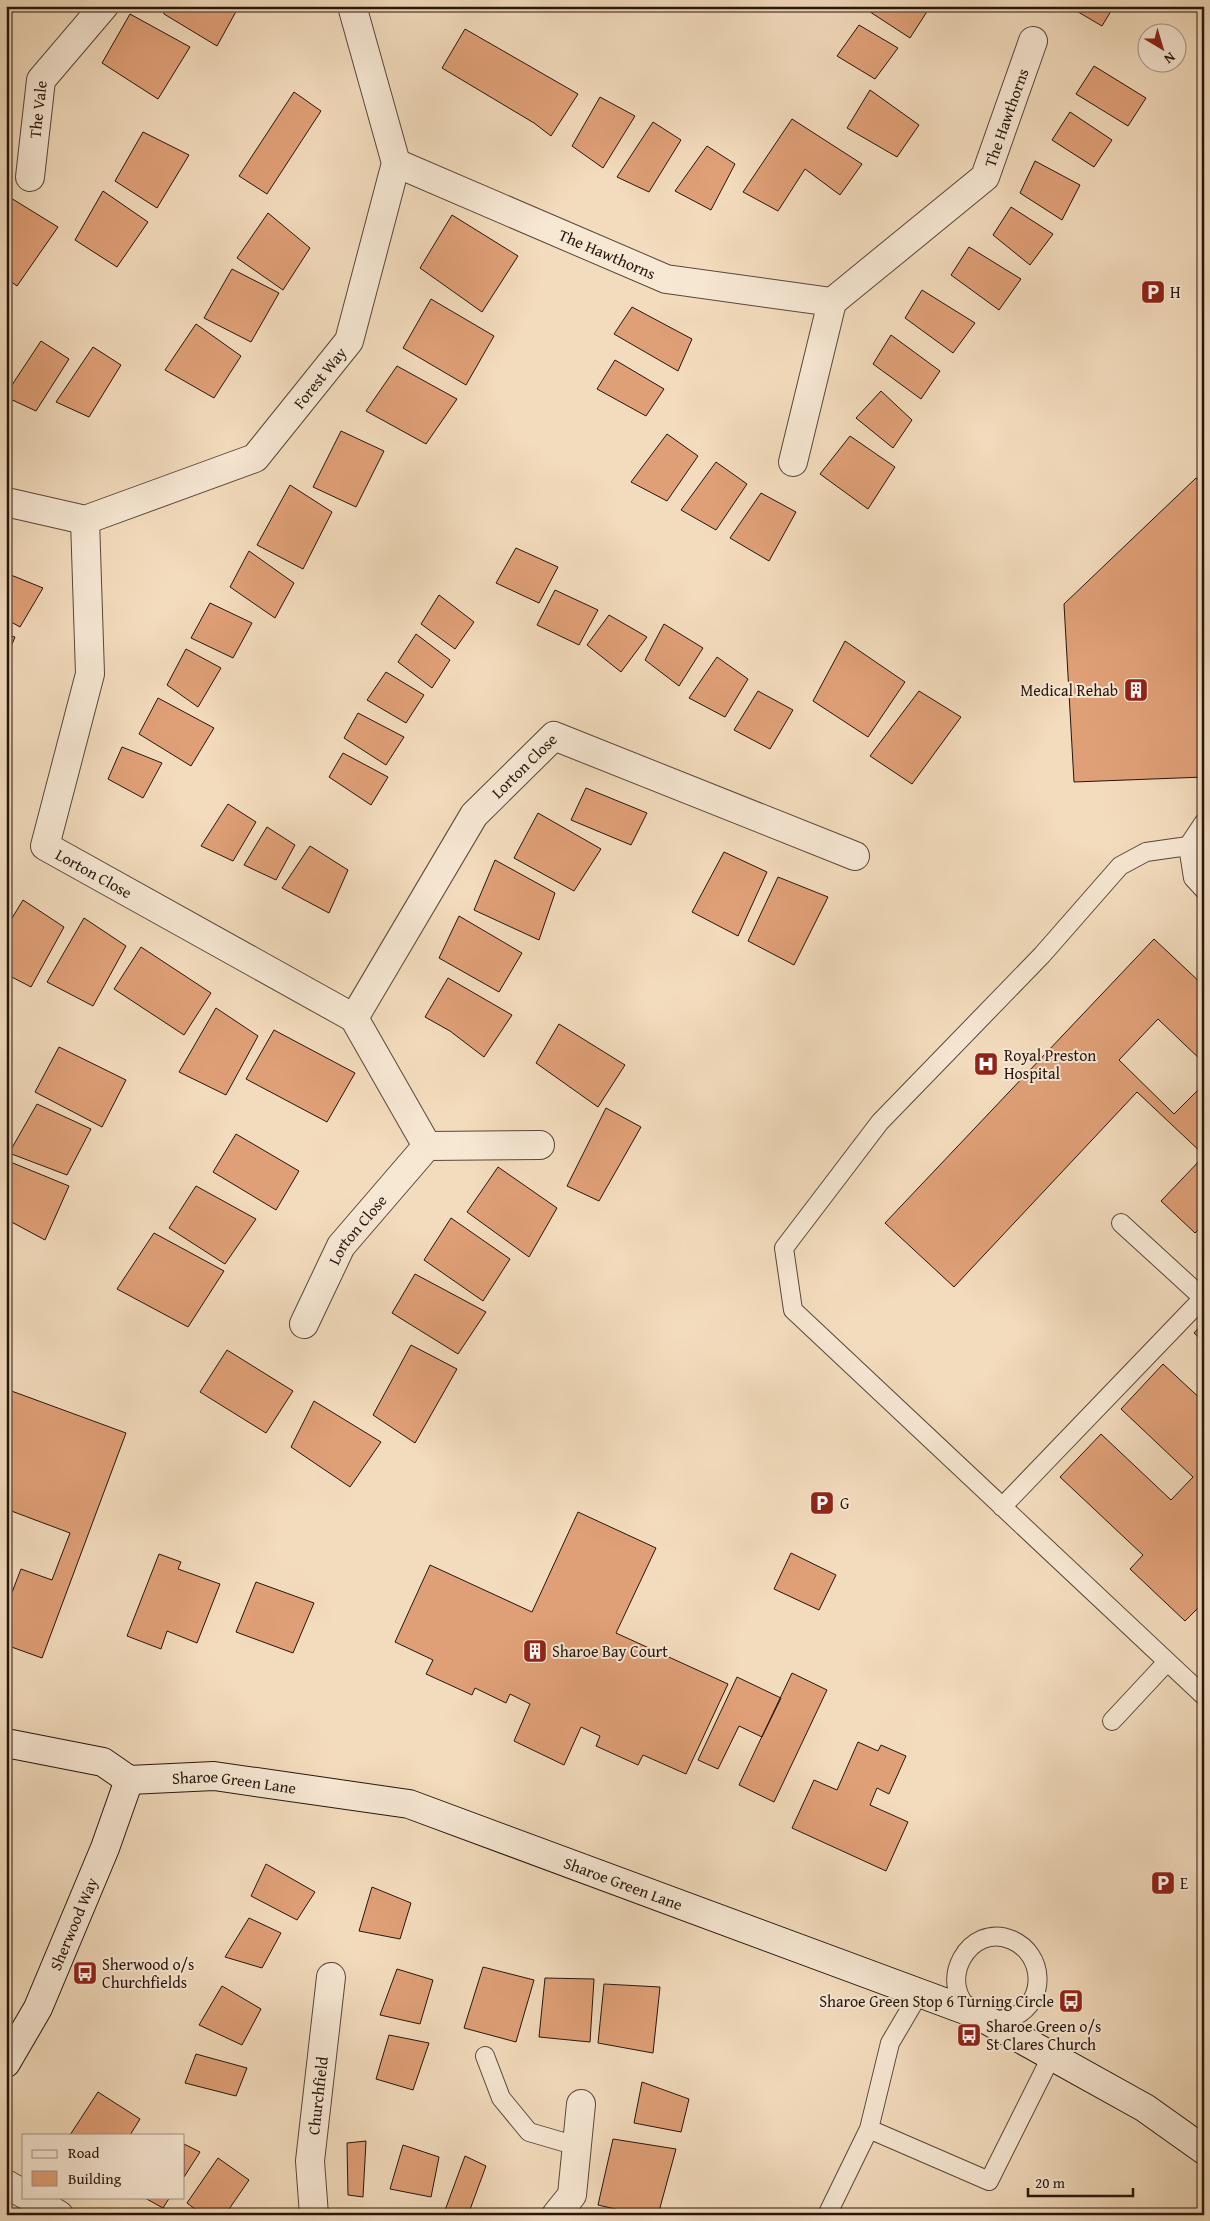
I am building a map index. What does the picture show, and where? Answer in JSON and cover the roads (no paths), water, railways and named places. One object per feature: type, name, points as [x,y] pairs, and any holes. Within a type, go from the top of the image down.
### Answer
[{"type":"street","name":"The Vale","points":[[30,177],[41,80],[104,6]]},
{"type":"street","points":[[352,6],[396,163]]},
{"type":"street","name":"The Hawthorns","points":[[396,163],[666,279],[832,302],[985,177],[1033,41]]},
{"type":"street","name":"Forest Way","points":[[85,520],[255,458],[349,341],[396,163]]},
{"type":"street","points":[[793,462],[832,302]]},
{"type":"street","points":[[6,502],[85,520]]},
{"type":"street","name":"Lorton Close","points":[[85,520],[90,674],[44,846],[354,1018],[474,815],[554,736],[855,856]]},
{"type":"street","points":[[354,1018],[427,1146],[540,1145]]},
{"type":"street","name":"Lorton Close","points":[[304,1324],[341,1246],[427,1146]]},
{"type":"street","points":[[6,1743],[103,1762],[129,1780]]},
{"type":"street","name":"Sharoe Green Lane","points":[[129,1780],[214,1776],[409,1804],[920,1992],[982,2017],[1145,2108],[1204,2150]]},
{"type":"street","name":"Sherwood Way","points":[[6,2062],[38,2008],[105,1848],[129,1780]]},
{"type":"street","name":"Churchfield","points":[[314,2215],[310,2161],[331,1977]]},
{"type":"street","points":[[556,2215],[572,2195],[581,2104]]},
{"type":"street","points":[[6,2184],[22,2193]]},
{"type":"street","points":[[31,2198],[59,2215]]},
{"type":"lane","points":[[1204,822],[1196,846],[1193,878],[1204,890]]},
{"type":"lane","points":[[1196,846],[1146,852],[1120,866],[1042,955],[880,1122],[784,1248],[793,1310],[1204,1696]]},
{"type":"lane","points":[[1002,1507],[1203,1298],[1121,1223]]},
{"type":"lane","points":[[1112,1721],[1167,1662]]},
{"type":"lane","points":[[997,1937],[1011,1940],[1023,1946],[1032,1956],[1037,1969],[1038,1983],[1034,1996],[1026,2008],[1015,2016],[1002,2020],[982,2017],[965,2006],[958,1994],[955,1981],[956,1967],[962,1955],[972,1945],[984,1939],[997,1937]]},
{"type":"lane","points":[[827,2215],[869,2129],[890,2043],[920,1992]]},
{"type":"lane","points":[[869,2129],[989,2181],[1052,2055]]},
{"type":"lane","points":[[484,2056],[502,2098],[529,2132],[577,2146]]},
{"type":"place","name":"H","points":[[1153,292]]},
{"type":"place","name":"Medical Rehab","points":[[1136,690]]},
{"type":"place","name":"Royal Preston Hospital","points":[[986,1064]]},
{"type":"place","name":"G","points":[[822,1503]]},
{"type":"place","name":"Sharoe Bay Court","points":[[535,1651]]},
{"type":"place","name":"E","points":[[1163,1883]]},
{"type":"place","name":"Sherwood o/s Churchfields","points":[[85,1973]]},
{"type":"place","name":"Sharoe Green Stop 6 Turning Circle","points":[[1071,2001]]},
{"type":"place","name":"Sharoe Green o/s St Clares Church","points":[[969,2035]]}]
